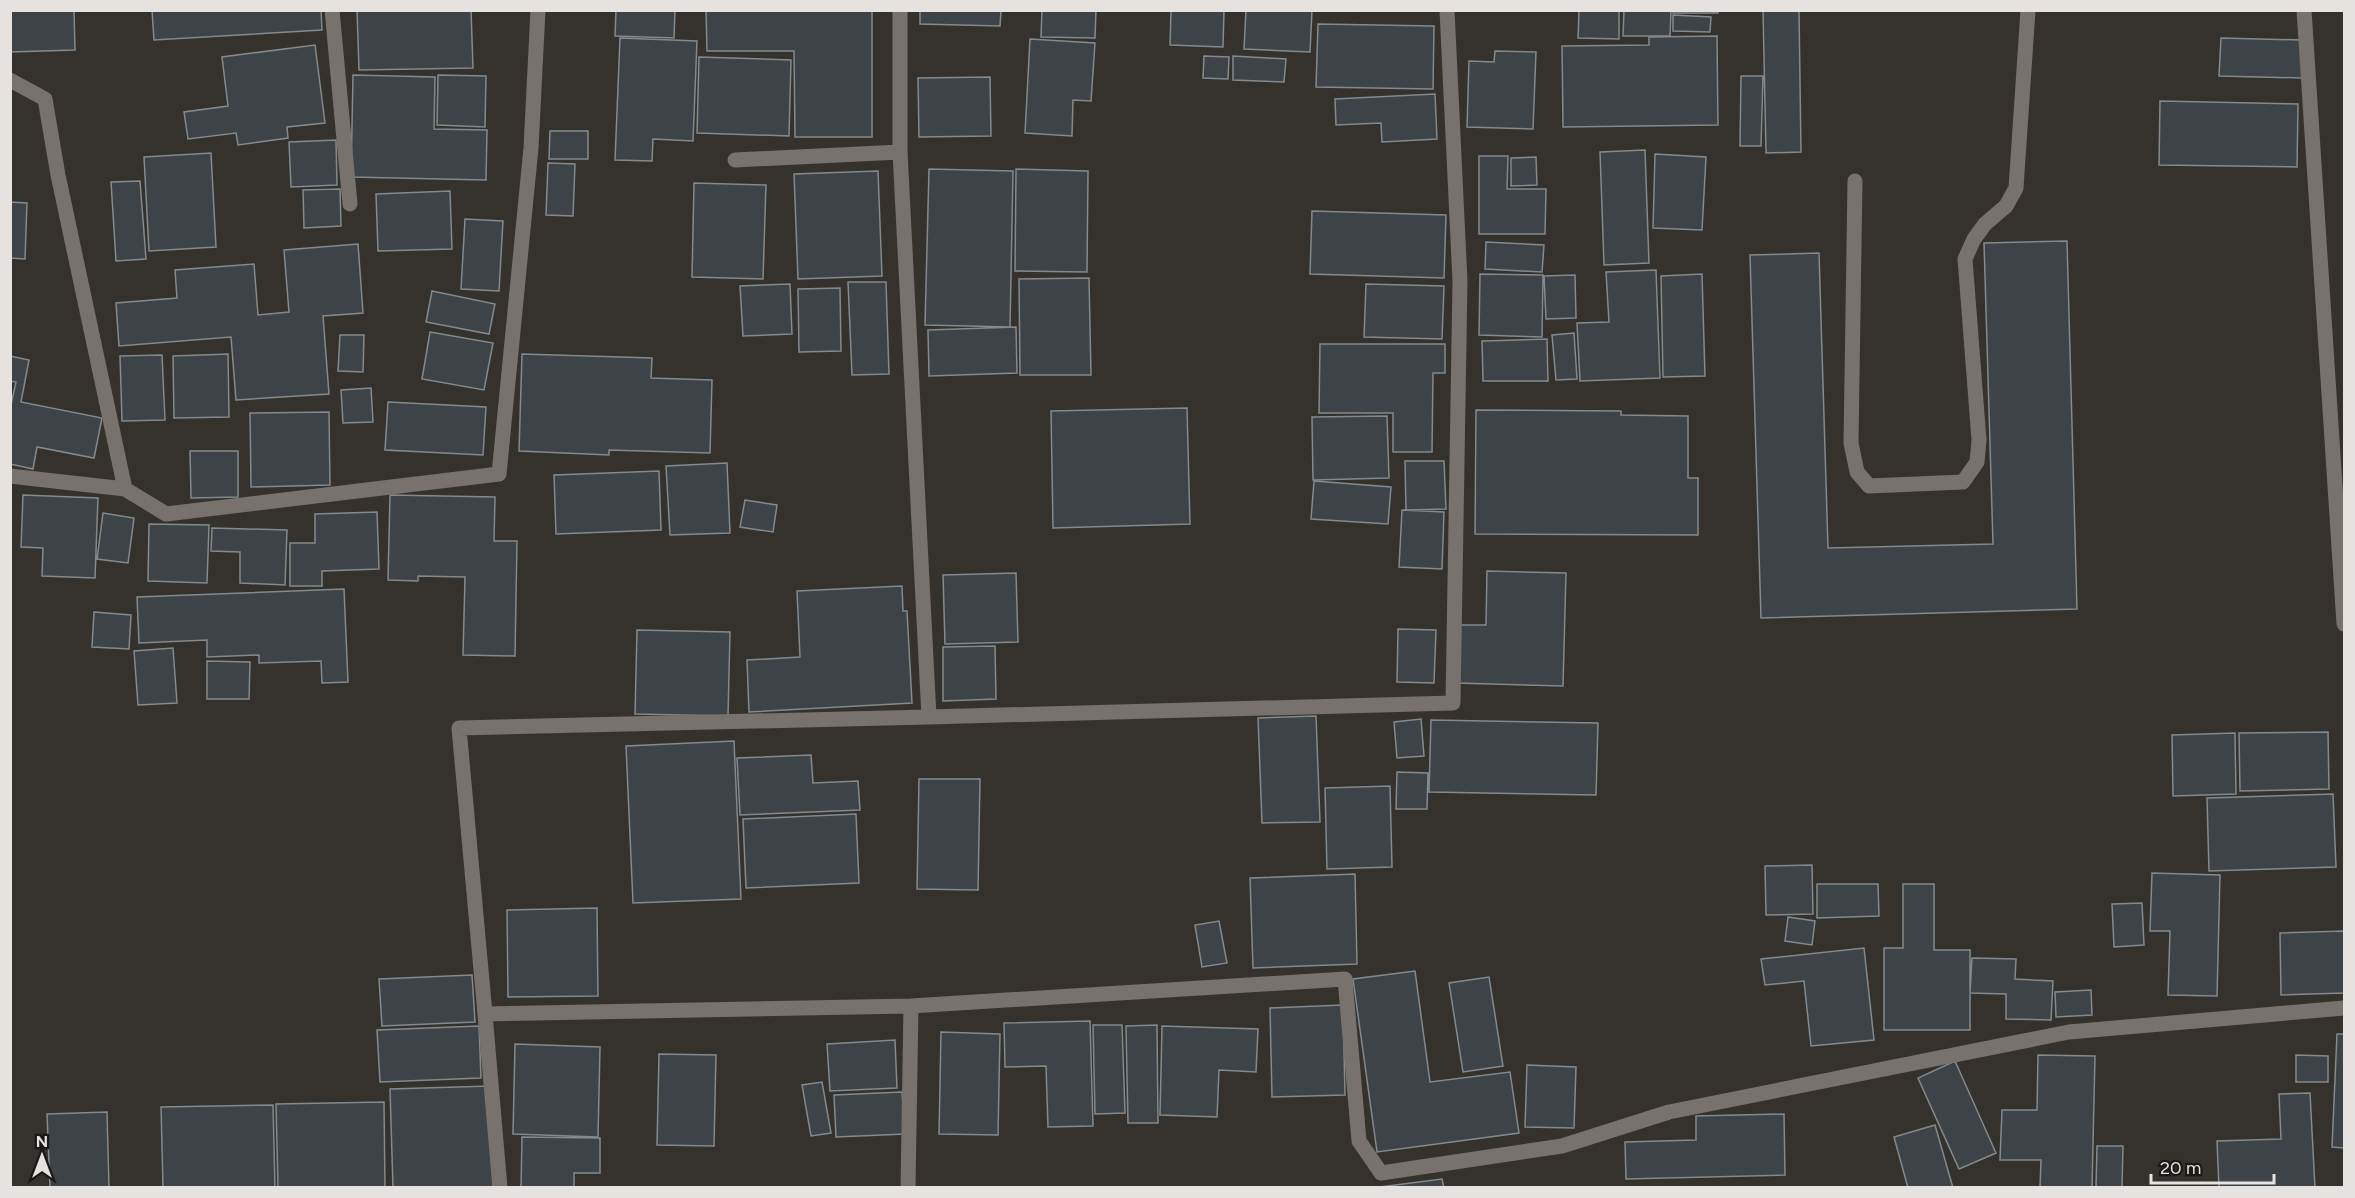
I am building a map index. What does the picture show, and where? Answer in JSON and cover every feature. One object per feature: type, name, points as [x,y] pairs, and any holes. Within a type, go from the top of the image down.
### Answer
[{"type":"street","points":[[332,10],[350,204]]},
{"type":"street","points":[[10,476],[125,489],[166,514],[499,474],[531,148],[538,10]]},
{"type":"street","points":[[900,10],[900,152],[929,717]]},
{"type":"street","points":[[500,1188],[459,728],[1453,703],[1460,281],[1447,10]]},
{"type":"street","points":[[1855,182],[1851,443],[1857,472],[1869,486],[1963,482],[1977,462],[1979,440],[1965,260],[1974,239],[1985,224],[2006,206],[2016,188],[2028,10]]},
{"type":"street","points":[[2304,10],[2344,624]]},
{"type":"street","points":[[10,80],[45,99],[58,175],[106,409],[125,489]]},
{"type":"street","points":[[735,160],[900,152]]},
{"type":"street","points":[[485,1014],[911,1006],[1345,979],[1359,1141],[1381,1173],[1562,1146],[1670,1112],[2069,1032],[2344,1008]]},
{"type":"street","points":[[908,1188],[911,1006]]},
{"type":"building","points":[[10,10],[74,10],[75,50],[10,52]]},
{"type":"building","points":[[152,10],[321,10],[322,30],[154,40]]},
{"type":"building","points":[[357,10],[471,10],[473,68],[359,70]]},
{"type":"building","points":[[616,10],[675,10],[674,38],[615,36]]},
{"type":"building","points":[[706,10],[872,10],[872,137],[795,137],[794,51],[707,51]]},
{"type":"building","points":[[920,10],[1001,10],[1000,26],[920,24]]},
{"type":"building","points":[[1042,10],[1096,10],[1095,38],[1041,37]]},
{"type":"building","points":[[1171,10],[1224,10],[1223,47],[1170,45]]},
{"type":"building","points":[[1246,10],[1312,10],[1310,52],[1244,49]]},
{"type":"building","points":[[1579,10],[1619,10],[1619,39],[1578,38]]},
{"type":"building","points":[[1624,10],[1671,10],[1670,36],[1623,36]]},
{"type":"building","points":[[1673,10],[1718,10],[1718,13],[1673,13]]},
{"type":"building","points":[[1763,10],[1799,10],[1801,152],[1766,153]]},
{"type":"building","points":[[1673,15],[1711,17],[1710,32],[1673,31]]},
{"type":"building","points":[[1318,24],[1434,26],[1433,89],[1316,87]]},
{"type":"building","points":[[1717,36],[1718,125],[1563,127],[1562,46],[1649,45],[1649,37]]},
{"type":"building","points":[[620,38],[697,41],[693,141],[653,139],[652,161],[615,160]]},
{"type":"building","points":[[2221,38],[2303,40],[2302,78],[2219,76]]},
{"type":"building","points":[[1030,39],[1095,43],[1091,101],[1073,100],[1072,136],[1025,133]]},
{"type":"building","points":[[315,45],[325,123],[287,127],[288,138],[238,145],[236,133],[188,139],[184,112],[228,106],[222,57]]},
{"type":"building","points":[[1495,51],[1536,52],[1533,129],[1467,127],[1469,61],[1494,62]]},
{"type":"building","points":[[1204,56],[1229,57],[1228,79],[1203,78]]},
{"type":"building","points":[[1233,56],[1286,59],[1284,82],[1233,80]]},
{"type":"building","points":[[699,57],[791,60],[789,136],[697,133]]},
{"type":"building","points":[[353,75],[435,77],[434,129],[487,130],[486,180],[351,177]]},
{"type":"building","points":[[438,75],[486,76],[485,127],[437,125]]},
{"type":"building","points":[[1741,76],[1763,76],[1761,146],[1740,146]]},
{"type":"building","points":[[990,77],[991,136],[919,137],[918,78]]},
{"type":"building","points":[[1435,94],[1437,139],[1382,142],[1381,123],[1336,125],[1335,99]]},
{"type":"building","points":[[2160,101],[2298,104],[2297,167],[2159,165]]},
{"type":"building","points":[[550,131],[588,131],[588,159],[549,159]]},
{"type":"building","points":[[336,140],[337,185],[291,187],[289,142]]},
{"type":"building","points":[[1645,150],[1649,263],[1604,265],[1600,152]]},
{"type":"building","points":[[211,153],[216,247],[149,251],[144,157]]},
{"type":"building","points":[[1655,154],[1706,157],[1702,230],[1653,228]]},
{"type":"building","points":[[1479,156],[1508,156],[1507,189],[1546,189],[1545,234],[1479,234]]},
{"type":"building","points":[[1536,157],[1537,185],[1511,186],[1511,158]]},
{"type":"building","points":[[548,163],[575,164],[573,216],[546,215]]},
{"type":"building","points":[[929,169],[1013,171],[1010,327],[925,325]]},
{"type":"building","points":[[1016,169],[1088,171],[1087,272],[1015,271]]},
{"type":"building","points":[[878,171],[882,276],[798,279],[794,174]]},
{"type":"building","points":[[140,181],[146,259],[116,261],[111,182]]},
{"type":"building","points":[[694,183],[766,185],[763,279],[692,277]]},
{"type":"building","points":[[340,189],[341,226],[304,228],[303,190]]},
{"type":"building","points":[[450,191],[452,249],[378,251],[376,194]]},
{"type":"building","points":[[10,202],[27,203],[25,259],[10,258]]},
{"type":"building","points":[[1312,211],[1446,215],[1444,278],[1310,274]]},
{"type":"building","points":[[465,219],[503,221],[499,291],[461,289]]},
{"type":"building","points":[[2067,241],[2077,609],[1761,618],[1750,255],[1819,253],[1828,548],[1993,544],[1984,243]]},
{"type":"building","points":[[1486,242],[1544,245],[1542,272],[1485,269]]},
{"type":"building","points":[[358,244],[363,313],[323,316],[329,394],[236,400],[231,337],[119,346],[116,303],[177,298],[175,270],[254,264],[258,315],[289,312],[284,250]]},
{"type":"building","points":[[1656,270],[1660,378],[1580,381],[1577,323],[1609,322],[1606,272]]},
{"type":"building","points":[[1480,274],[1543,275],[1542,337],[1479,335]]},
{"type":"building","points":[[1702,274],[1705,376],[1663,377],[1661,276]]},
{"type":"building","points":[[1575,275],[1576,318],[1546,319],[1544,276]]},
{"type":"building","points":[[1089,278],[1091,375],[1020,375],[1019,279]]},
{"type":"building","points":[[848,282],[886,282],[889,374],[852,375]]},
{"type":"building","points":[[790,284],[792,334],[743,336],[740,286]]},
{"type":"building","points":[[1366,284],[1444,286],[1442,339],[1364,337]]},
{"type":"building","points":[[840,288],[841,351],[799,352],[798,289]]},
{"type":"building","points":[[432,291],[495,304],[489,334],[426,322]]},
{"type":"building","points":[[1016,327],[1017,373],[929,376],[928,330]]},
{"type":"building","points":[[430,332],[493,343],[484,390],[422,379]]},
{"type":"building","points":[[1574,333],[1577,379],[1556,380],[1552,335]]},
{"type":"building","points":[[340,335],[364,335],[363,372],[338,371]]},
{"type":"building","points":[[1547,339],[1548,381],[1483,381],[1482,341]]},
{"type":"building","points":[[1320,344],[1445,344],[1445,373],[1433,373],[1432,452],[1393,452],[1393,413],[1319,413]]},
{"type":"building","points":[[228,354],[229,417],[174,418],[173,356]]},
{"type":"building","points":[[522,354],[652,358],[651,378],[712,380],[710,453],[609,450],[609,455],[519,451]]},
{"type":"building","points":[[162,355],[165,420],[122,421],[120,356]]},
{"type":"building","points":[[10,356],[29,360],[21,402],[102,418],[94,458],[37,447],[33,469],[10,464],[10,409],[16,382],[10,381]]},
{"type":"building","points":[[371,388],[373,422],[343,423],[341,390]]},
{"type":"building","points":[[388,402],[486,407],[483,455],[385,450]]},
{"type":"building","points":[[1187,408],[1190,524],[1053,528],[1051,411]]},
{"type":"building","points":[[1476,410],[1621,411],[1621,415],[1688,416],[1688,478],[1698,478],[1698,535],[1475,534]]},
{"type":"building","points":[[329,412],[330,485],[251,487],[250,413]]},
{"type":"building","points":[[1387,416],[1389,478],[1313,480],[1312,417]]},
{"type":"building","points":[[190,451],[238,451],[238,497],[191,498]]},
{"type":"building","points":[[1405,461],[1444,461],[1446,509],[1406,510]]},
{"type":"building","points":[[727,463],[730,533],[670,535],[666,466]]},
{"type":"building","points":[[659,471],[661,530],[556,534],[554,475]]},
{"type":"building","points":[[1314,481],[1391,487],[1388,524],[1311,519]]},
{"type":"building","points":[[23,495],[98,498],[95,578],[42,576],[43,548],[21,547]]},
{"type":"building","points":[[390,495],[495,497],[494,541],[517,541],[515,656],[463,655],[465,577],[418,576],[418,581],[388,580]]},
{"type":"building","points":[[745,500],[777,505],[773,532],[740,527]]},
{"type":"building","points":[[1402,510],[1444,512],[1442,569],[1399,567]]},
{"type":"building","points":[[377,512],[379,569],[322,571],[322,586],[290,586],[290,543],[315,543],[315,514]]},
{"type":"building","points":[[103,513],[134,518],[128,563],[97,559]]},
{"type":"building","points":[[149,524],[209,525],[207,583],[148,581]]},
{"type":"building","points":[[212,528],[287,530],[285,585],[240,583],[240,552],[211,551]]},
{"type":"building","points":[[1487,571],[1566,573],[1563,686],[1456,683],[1457,625],[1486,625]]},
{"type":"building","points":[[1016,573],[1018,642],[945,644],[943,575]]},
{"type":"building","points":[[902,586],[903,611],[907,611],[912,703],[749,712],[747,660],[800,657],[797,591]]},
{"type":"building","points":[[344,589],[348,682],[322,683],[321,661],[259,663],[259,655],[207,657],[207,640],[139,643],[137,597]]},
{"type":"building","points":[[94,612],[131,615],[129,649],[92,647]]},
{"type":"building","points":[[1398,629],[1436,630],[1434,683],[1397,682]]},
{"type":"building","points":[[637,630],[730,632],[728,716],[635,714]]},
{"type":"building","points":[[995,646],[996,699],[943,701],[943,647]]},
{"type":"building","points":[[173,648],[177,703],[138,705],[134,651]]},
{"type":"building","points":[[207,661],[250,662],[249,699],[207,699]]},
{"type":"building","points":[[1316,716],[1320,822],[1262,823],[1258,718]]},
{"type":"building","points":[[1421,719],[1424,756],[1397,758],[1394,722]]},
{"type":"building","points":[[1431,720],[1598,723],[1596,795],[1429,792]]},
{"type":"building","points":[[2328,732],[2329,789],[2240,791],[2239,733]]},
{"type":"building","points":[[2235,733],[2236,794],[2173,796],[2172,735]]},
{"type":"building","points":[[734,741],[741,899],[633,903],[626,746]]},
{"type":"building","points":[[811,755],[813,783],[858,781],[860,810],[740,815],[737,758]]},
{"type":"building","points":[[1397,772],[1428,773],[1427,809],[1396,809]]},
{"type":"building","points":[[919,779],[980,779],[978,890],[917,889]]},
{"type":"building","points":[[1390,786],[1392,867],[1327,869],[1325,788]]},
{"type":"building","points":[[2333,794],[2336,867],[2209,871],[2207,798]]},
{"type":"building","points":[[856,814],[859,883],[746,888],[743,819]]},
{"type":"building","points":[[1812,865],[1813,914],[1766,915],[1765,866]]},
{"type":"building","points":[[2152,873],[2220,875],[2217,996],[2168,995],[2170,931],[2150,931]]},
{"type":"building","points":[[1355,874],[1357,964],[1253,968],[1250,878]]},
{"type":"building","points":[[1817,884],[1878,884],[1879,916],[1817,918]]},
{"type":"building","points":[[1903,884],[1934,884],[1934,950],[1970,950],[1970,1030],[1884,1030],[1884,948],[1903,948]]},
{"type":"building","points":[[2142,903],[2144,945],[2114,947],[2112,904]]},
{"type":"building","points":[[597,908],[598,996],[508,997],[507,910]]},
{"type":"building","points":[[1788,917],[1815,921],[1812,945],[1785,941]]},
{"type":"building","points":[[1219,921],[1227,963],[1202,967],[1195,925]]},
{"type":"building","points":[[2344,931],[2344,993],[2281,995],[2280,933]]},
{"type":"building","points":[[1864,948],[1874,1040],[1811,1046],[1804,981],[1765,985],[1761,959]]},
{"type":"building","points":[[1972,958],[2016,959],[2015,979],[2053,981],[2051,1020],[2006,1019],[2006,994],[1970,993]]},
{"type":"building","points":[[1415,971],[1430,1082],[1510,1072],[1519,1133],[1377,1152],[1353,979]]},
{"type":"building","points":[[472,975],[475,1022],[382,1026],[379,979]]},
{"type":"building","points":[[1489,977],[1503,1066],[1463,1072],[1449,983]]},
{"type":"building","points":[[2091,990],[2092,1015],[2056,1017],[2055,992]]},
{"type":"building","points":[[1343,1005],[1345,1095],[1272,1097],[1270,1008]]},
{"type":"building","points":[[1090,1021],[1093,1126],[1048,1127],[1046,1066],[1005,1067],[1004,1023]]},
{"type":"building","points":[[1093,1025],[1122,1025],[1125,1113],[1095,1114]]},
{"type":"building","points":[[1157,1025],[1158,1123],[1128,1123],[1126,1026]]},
{"type":"building","points":[[479,1026],[481,1078],[380,1082],[377,1030]]},
{"type":"building","points":[[1162,1026],[1258,1029],[1256,1072],[1219,1070],[1217,1117],[1160,1115]]},
{"type":"building","points":[[941,1032],[1000,1034],[998,1135],[939,1134]]},
{"type":"building","points":[[2337,1034],[2344,1034],[2344,1148],[2332,1147]]},
{"type":"building","points":[[895,1040],[897,1088],[830,1091],[827,1044]]},
{"type":"building","points":[[515,1044],[600,1047],[598,1137],[513,1134]]},
{"type":"building","points":[[659,1054],[716,1055],[714,1146],[657,1145]]},
{"type":"building","points":[[2038,1055],[2095,1056],[2092,1188],[2040,1188],[2041,1160],[2000,1160],[2002,1110],[2037,1110]]},
{"type":"building","points":[[2296,1055],[2328,1056],[2328,1082],[2296,1082]]},
{"type":"building","points":[[1955,1061],[1996,1153],[1959,1169],[1918,1078]]},
{"type":"building","points":[[1527,1065],[1576,1067],[1574,1128],[1525,1127]]},
{"type":"building","points":[[822,1082],[831,1133],[811,1136],[802,1085]]},
{"type":"building","points":[[491,1086],[493,1188],[393,1188],[390,1089]]},
{"type":"building","points":[[902,1092],[905,1134],[836,1137],[834,1095]]},
{"type":"building","points":[[2310,1093],[2315,1188],[2219,1188],[2217,1141],[2281,1139],[2279,1094]]},
{"type":"building","points":[[384,1102],[385,1188],[278,1188],[276,1104]]},
{"type":"building","points":[[273,1105],[275,1188],[163,1188],[161,1107]]},
{"type":"building","points":[[107,1112],[109,1188],[50,1188],[47,1114]]},
{"type":"building","points":[[1784,1114],[1785,1175],[1626,1179],[1625,1142],[1696,1140],[1696,1116]]},
{"type":"building","points":[[1935,1125],[1953,1188],[1908,1188],[1894,1137]]},
{"type":"building","points":[[522,1137],[600,1138],[600,1173],[574,1173],[574,1188],[521,1188]]},
{"type":"building","points":[[2097,1146],[2123,1146],[2122,1188],[2096,1188]]},
{"type":"building","points":[[1442,1179],[1444,1188],[1380,1188],[1380,1187]]}]
